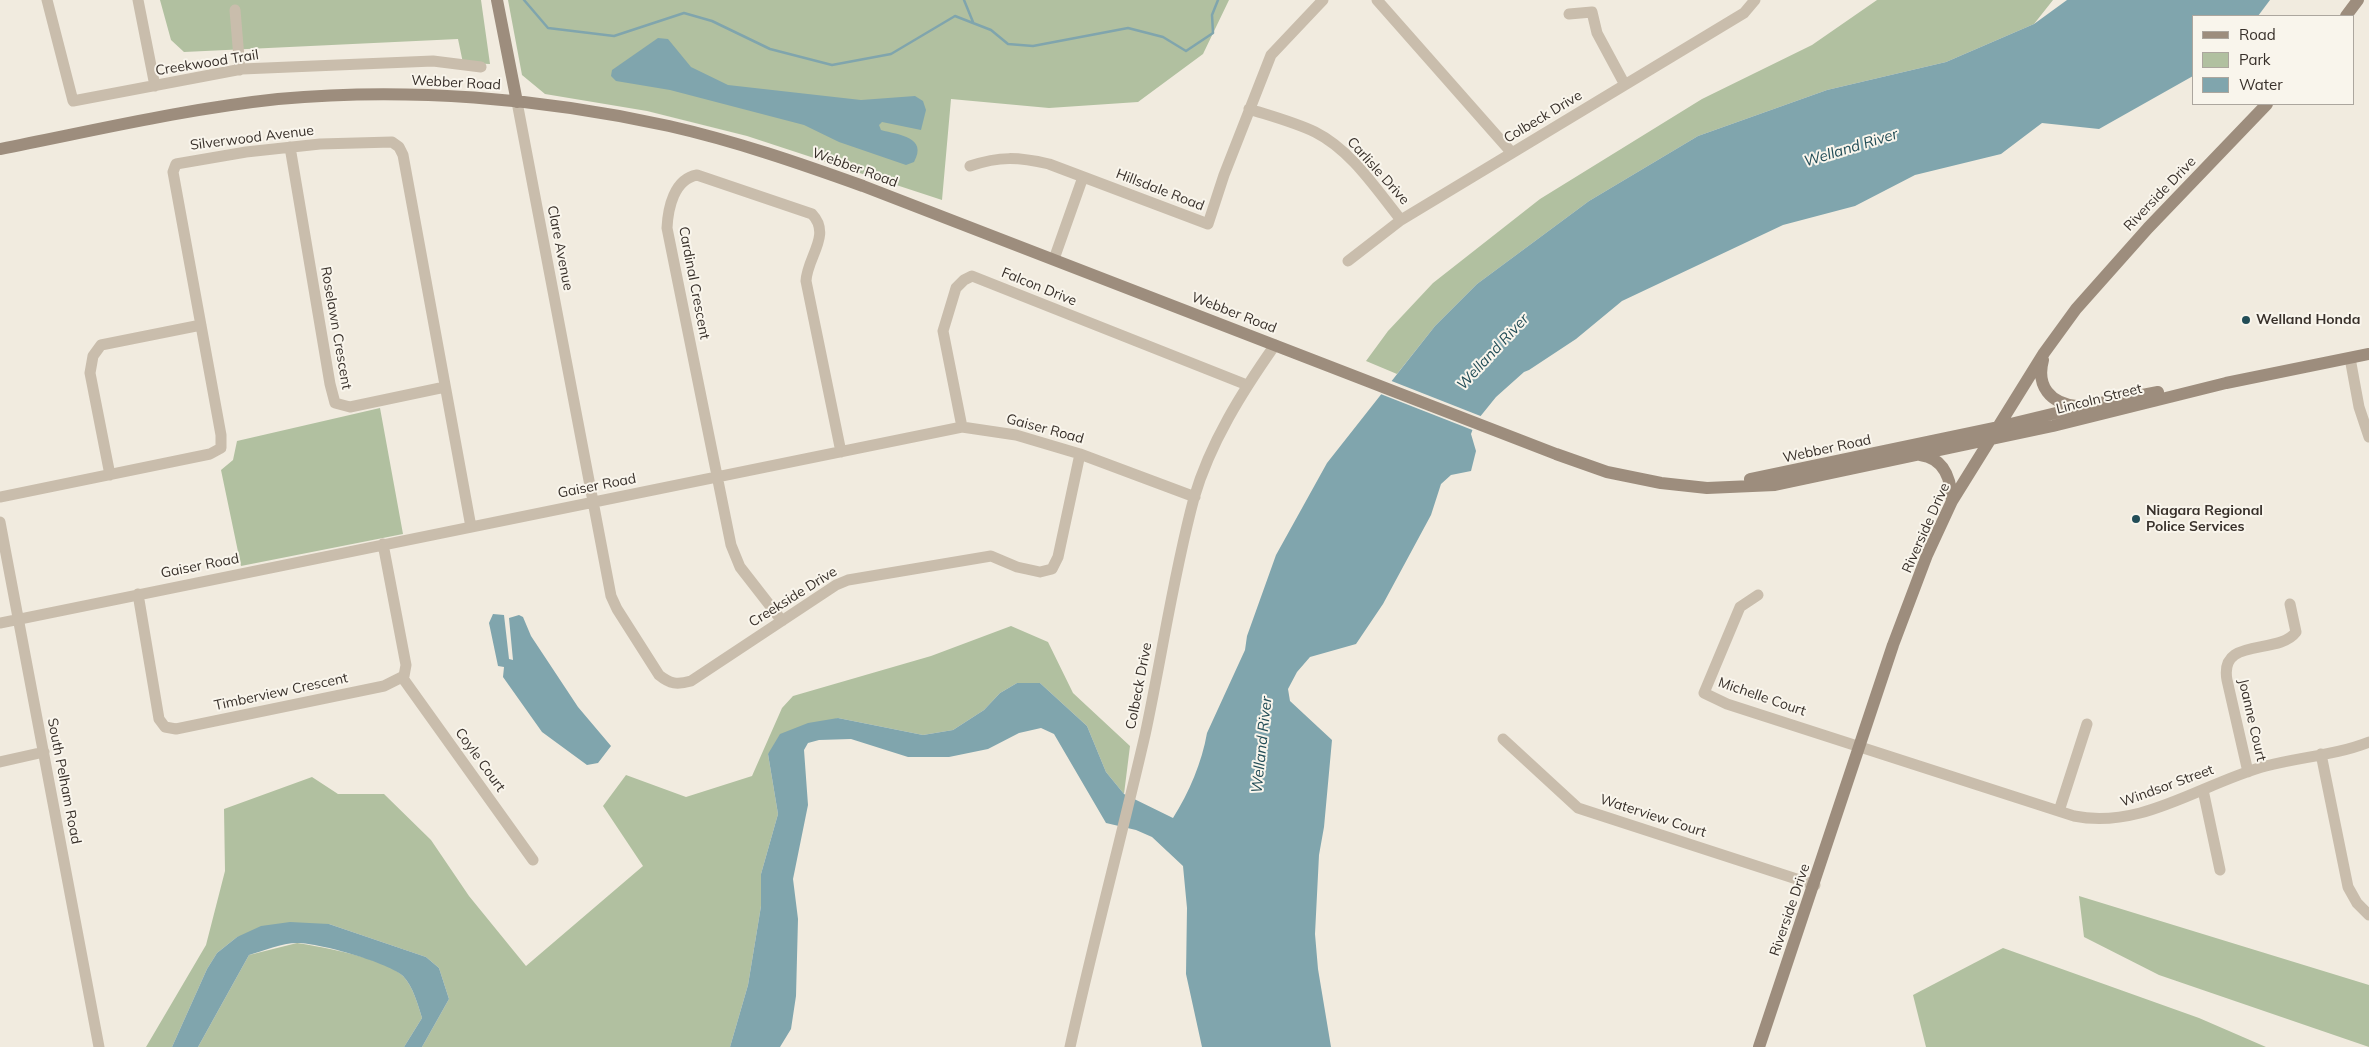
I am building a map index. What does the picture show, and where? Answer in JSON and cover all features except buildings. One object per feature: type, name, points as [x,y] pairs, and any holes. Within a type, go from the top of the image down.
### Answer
[{"type":"main road","name":"Clare Avenue","points":[[497,0],[517,102]]},
{"type":"main road","points":[[2347,15],[2358,0]]},
{"type":"main road","name":"Webber Road","points":[[0,150],[213,108],[280,99],[391,95],[454,97],[517,102],[605,114],[660,124],[766,152],[863,186],[1607,472],[1661,483],[1707,488],[1775,485],[1914,455],[1995,433]]},
{"type":"main road","name":"Riverside Drive","points":[[1759,1047],[1903,618],[1927,555],[1952,501],[2044,353],[2098,282],[2266,105]]},
{"type":"main road","points":[[2044,353],[2040,374],[2046,391],[2054,399],[2066,405],[2085,406]]},
{"type":"main road","name":"Lincoln Street","points":[[1995,433],[2053,426],[2213,386],[2369,354]]},
{"type":"main road","name":"Lincoln Street","points":[[1995,433],[2085,406],[2174,390],[2213,386]]},
{"type":"main road","name":"Webber Road","points":[[1661,483],[1706,483],[1765,477],[1995,433]]},
{"type":"main road","points":[[1914,455],[1930,458],[1943,468],[1951,484],[1952,501]]},
{"type":"street","name":"Creekwood Trail","points":[[47,0],[73,101],[240,70],[433,61],[481,67]]},
{"type":"street","points":[[138,0],[155,86]]},
{"type":"street","name":"Hillsdale Road","points":[[970,166],[992,159],[1016,158],[1049,164],[1208,224],[1224,174],[1271,55],[1323,0]]},
{"type":"street","points":[[1377,0],[1512,153]]},
{"type":"street","name":"Colbeck Drive","points":[[1348,261],[1401,220],[1744,13],[1754,0]]},
{"type":"street","points":[[236,10],[240,70]]},
{"type":"street","points":[[1569,14],[1592,12],[1597,33],[1625,85]]},
{"type":"street","name":"Clare Avenue","points":[[517,102],[593,502]]},
{"type":"street","name":"Carlisle Drive","points":[[1249,110],[1286,120],[1316,133],[1336,146],[1361,170],[1401,220]]},
{"type":"street","name":"Silverwood Avenue","points":[[0,497],[210,454],[221,448],[221,435],[173,172],[175,166],[182,162],[290,147],[392,142],[399,147],[403,155],[471,527]]},
{"type":"street","name":"Roselawn Crescent","points":[[290,147],[331,390],[335,403],[350,407],[446,387]]},
{"type":"street","name":"Cardinal Crescent","points":[[718,476],[668,228],[668,207],[681,183],[688,176],[697,175],[812,214],[818,221],[821,230],[819,240],[806,271],[806,281],[840,452]]},
{"type":"street","points":[[1054,259],[1083,176]]},
{"type":"street","name":"Falcon Drive","points":[[962,427],[943,331],[956,288],[964,280],[972,276],[1247,385]]},
{"type":"street","points":[[110,475],[90,373],[93,356],[102,346],[201,325]]},
{"type":"street","name":"Colbeck Drive","points":[[1070,1047],[1145,733],[1194,497],[1226,422],[1247,385],[1275,345]]},
{"type":"street","points":[[2350,358],[2359,407],[2369,437]]},
{"type":"street","name":"Gaiser Road","points":[[0,623],[962,427],[1016,435],[1080,454],[1194,497]]},
{"type":"street","name":"Creekside Drive","points":[[593,502],[611,596],[658,675],[666,681],[681,684],[691,681],[836,585],[858,578],[991,556],[1017,567],[1040,572],[1052,569],[1058,557],[1080,454]]},
{"type":"street","points":[[718,476],[735,557],[740,567],[782,621]]},
{"type":"street","name":"South Pelham Road","points":[[0,522],[99,1047]]},
{"type":"street","points":[[383,544],[406,665],[402,678]]},
{"type":"street","name":"Timberview Crescent","points":[[138,594],[159,719],[165,727],[176,729],[384,686],[402,678]]},
{"type":"street","name":"Michelle Court","points":[[1758,595],[1740,608],[1704,693],[1728,704],[1861,746]]},
{"type":"street","name":"Joanne Court","points":[[2248,772],[2226,676],[2227,665],[2232,656],[2238,652],[2280,642],[2292,637],[2296,632],[2290,604]]},
{"type":"street","name":"Coyle Court","points":[[402,678],[533,860]]},
{"type":"street","points":[[2059,811],[2087,724]]},
{"type":"street","name":"Waterview Court","points":[[1503,739],[1578,808],[1814,885]]},
{"type":"street","name":"Windsor Street","points":[[1861,746],[2059,811],[2090,819],[2122,818],[2140,814],[2248,772],[2369,742]]},
{"type":"street","points":[[0,762],[44,752]]},
{"type":"street","points":[[2321,754],[2348,887],[2357,903],[2369,915]]},
{"type":"street","points":[[2203,790],[2220,870]]},
{"type":"green space","points":[[160,0],[481,0],[490,64],[463,63],[458,39],[184,52],[171,40]]},
{"type":"green space","points":[[508,0],[1229,0],[1203,54],[1138,102],[1049,108],[951,99],[942,200],[747,136],[647,111],[545,94],[522,75]]},
{"type":"green space","points":[[1877,0],[2053,0],[2034,24],[1946,62],[1827,90],[1698,136],[1589,201],[1477,284],[1435,326],[1397,374],[1366,361],[1388,331],[1433,283],[1540,199],[1702,99],[1812,45]]},
{"type":"green space","points":[[380,408],[403,534],[241,566],[221,470],[233,460],[237,441]]},
{"type":"green space","points":[[1011,626],[1048,642],[1073,693],[1130,746],[1124,794],[1106,772],[1087,726],[1040,683],[1017,683],[1000,693],[984,710],[953,730],[923,735],[838,718],[768,754],[778,814],[761,874],[761,906],[748,985],[730,1047],[422,1047],[449,999],[439,968],[426,957],[329,924],[237,937],[217,953],[207,969],[172,1047],[146,1047],[206,945],[225,871],[224,809],[312,777],[338,794],[384,794],[431,840],[469,896],[526,966],[643,866],[603,806],[626,775],[686,797],[752,776],[782,708],[793,696],[931,656]]},
{"type":"green space","points":[[2079,896],[2369,985],[2369,1047],[2159,975],[2084,937]]},
{"type":"green space","points":[[297,943],[337,950],[368,959],[382,964],[403,976],[412,990],[422,1018],[404,1047],[198,1047],[249,955]]},
{"type":"green space","points":[[2003,948],[2199,1018],[2266,1047],[1926,1047],[1913,995]]},
{"type":"water","name":"Welland River","points":[[2067,0],[2270,0],[2259,15],[2192,15],[2192,77],[2099,129],[2042,123],[2001,154],[1915,175],[1855,206],[1783,225],[1622,301],[1576,339],[1524,372],[1496,397],[1475,423],[1471,434],[1476,451],[1471,471],[1451,475],[1441,484],[1431,515],[1383,604],[1356,644],[1310,657],[1297,672],[1288,689],[1290,701],[1332,740],[1324,827],[1319,855],[1315,934],[1318,969],[1331,1047],[1202,1047],[1186,974],[1187,908],[1183,866],[1152,837],[1136,830],[1106,823],[1054,734],[1041,728],[1019,733],[988,749],[949,757],[908,757],[851,739],[819,740],[808,743],[804,750],[808,805],[793,879],[798,919],[796,996],[791,1029],[780,1047],[730,1047],[748,985],[761,906],[761,874],[778,814],[768,754],[780,734],[808,723],[838,718],[923,735],[953,730],[984,710],[1000,693],[1017,683],[1040,683],[1087,726],[1106,772],[1124,794],[1173,818],[1194,777],[1207,733],[1245,650],[1247,636],[1276,555],[1327,463],[1435,326],[1477,284],[1589,201],[1698,136],[1827,90],[1946,62],[2034,24]]},
{"type":"water","points":[[658,38],[668,39],[691,67],[728,85],[861,100],[915,96],[923,101],[926,110],[921,130],[882,122],[879,125],[881,130],[910,138],[914,142],[917,147],[917,154],[914,162],[906,165],[839,142],[804,125],[670,90],[616,81],[611,76],[612,70]]},
{"type":"water","points":[[493,614],[504,615],[509,659],[513,660],[509,618],[519,615],[523,617],[531,636],[578,707],[611,746],[598,763],[587,765],[542,732],[503,677],[504,667],[498,666],[489,623]]},
{"type":"water","points":[[290,922],[329,924],[426,957],[439,968],[449,999],[422,1047],[404,1047],[422,1018],[412,990],[403,976],[384,965],[352,954],[320,946],[291,943],[249,955],[198,1047],[172,1047],[207,969],[217,953],[237,937],[261,926]]},
{"type":"pier","points":[[1389,380],[1483,417],[1475,431],[1378,393]]},
{"type":"waterway","points":[[524,0],[548,28],[614,36],[684,13],[712,21],[770,49],[832,65],[891,54],[955,16],[991,30],[1008,44],[1033,46],[1128,28],[1163,37],[1186,51],[1213,33],[1212,15],[1218,0]]},
{"type":"waterway","points":[[964,0],[973,22]]},
{"type":"place","name":"Welland Honda","points":[[2246,320]]},
{"type":"place","name":"Niagara Regional Police Services","points":[[2136,519]]}]
